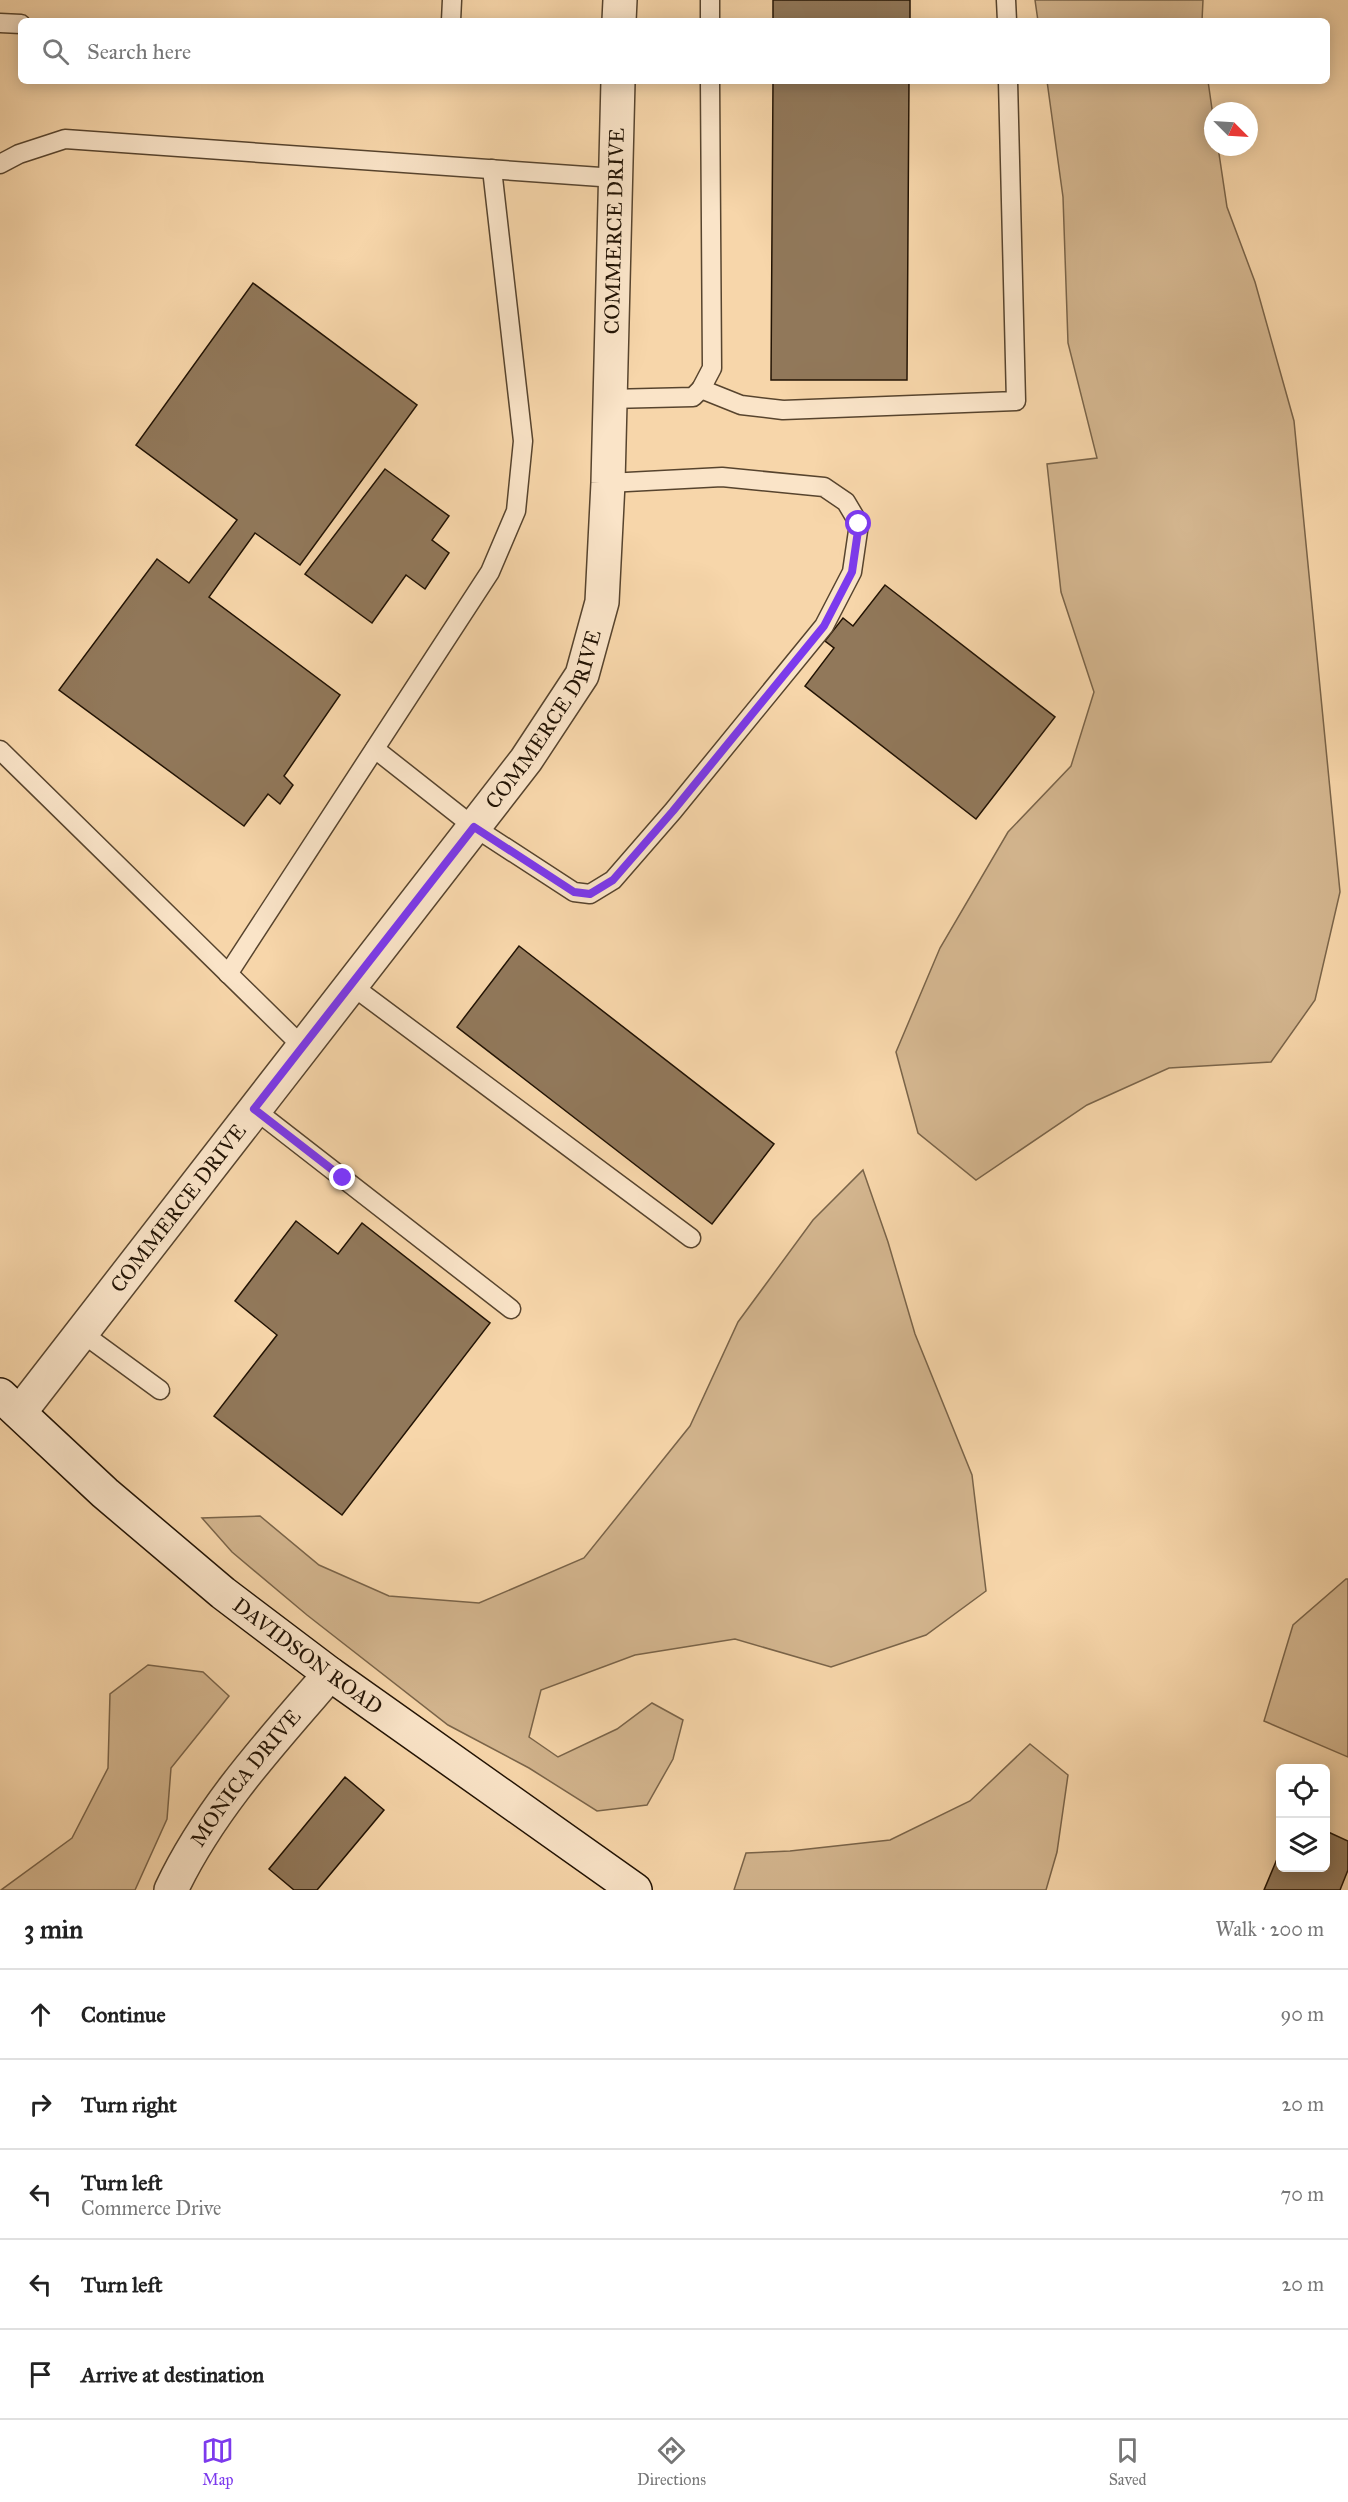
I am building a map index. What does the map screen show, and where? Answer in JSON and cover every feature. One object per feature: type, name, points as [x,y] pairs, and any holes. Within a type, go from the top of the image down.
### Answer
[{"type":"street","points":[[619,18],[620,0]]},
{"type":"street","name":"COMMERCE DRIVE","points":[[10,1403],[82,1333],[526,760],[582,675],[602,602],[608,483],[618,84]]},
{"type":"street","name":"DAVIDSON ROAD","points":[[10,1403],[105,1493],[214,1586],[330,1674],[635,1890]]},
{"type":"street","name":"MONICA DRIVE","points":[[171,1890],[179,1872],[243,1775],[330,1674]]},
{"type":"lane","points":[[451,18],[452,0]]},
{"type":"lane","points":[[710,0],[710,18]]},
{"type":"lane","points":[[1006,0],[1007,18]]},
{"type":"lane","points":[[0,23],[18,24]]},
{"type":"lane","points":[[609,399],[693,397],[701,389],[712,368],[710,84]]},
{"type":"lane","points":[[701,389],[741,405],[783,410],[1016,402],[1008,84]]},
{"type":"lane","points":[[0,164],[19,154],[65,139],[615,178]]},
{"type":"lane","points":[[228,974],[490,572],[516,511],[523,441],[492,170]]},
{"type":"lane","points":[[375,749],[474,827],[574,892],[590,894],[613,880],[681,802],[824,626],[852,572],[859,524],[846,502],[824,487],[722,477],[608,483]]},
{"type":"lane","points":[[0,750],[303,1047]]},
{"type":"lane","points":[[351,985],[691,1238]]},
{"type":"lane","points":[[254,1109],[511,1309]]},
{"type":"lane","points":[[82,1333],[160,1390]]},
{"type":"shaded area","points":[[1035,0],[1203,0],[1202,18],[1038,18]]},
{"type":"shaded area","points":[[1047,84],[1208,84],[1211,102],[1204,102],[1204,156],[1219,156],[1227,207],[1255,282],[1294,421],[1340,892],[1315,1000],[1271,1062],[1169,1068],[1087,1105],[976,1180],[918,1133],[896,1052],[940,948],[1008,832],[1071,766],[1094,692],[1061,592],[1047,464],[1097,458],[1068,343],[1063,197]]},
{"type":"shaded area","points":[[863,1170],[888,1242],[915,1334],[972,1475],[986,1591],[926,1635],[831,1667],[735,1639],[635,1655],[541,1690],[529,1737],[558,1757],[617,1729],[652,1703],[683,1720],[673,1759],[647,1805],[597,1811],[529,1768],[448,1725],[307,1615],[232,1552],[202,1518],[260,1516],[319,1565],[389,1596],[479,1603],[584,1558],[690,1426],[738,1322],[813,1220]]},
{"type":"shaded area","points":[[1348,1579],[1348,1757],[1264,1721],[1293,1625]]},
{"type":"shaded area","points":[[148,1665],[203,1672],[229,1696],[171,1768],[167,1819],[135,1890],[1,1890],[72,1838],[108,1768],[110,1694]]},
{"type":"shaded area","points":[[1030,1744],[1068,1775],[1057,1852],[1046,1890],[734,1890],[746,1853],[790,1851],[890,1840],[970,1801]]},
{"type":"building","points":[[773,0],[910,0],[910,18],[773,18]]},
{"type":"building","points":[[773,84],[909,84],[907,380],[771,380]]},
{"type":"building","points":[[253,283],[417,405],[300,565],[255,533],[209,597],[340,695],[284,776],[293,785],[280,804],[268,794],[244,826],[59,690],[157,559],[189,583],[237,520],[136,445]]},
{"type":"building","points":[[385,469],[449,516],[432,540],[449,553],[425,589],[406,575],[372,623],[305,574]]},
{"type":"building","points":[[885,585],[1055,717],[976,819],[805,686],[834,648],[825,641],[843,618],[853,626]]},
{"type":"building","points":[[519,946],[774,1144],[712,1224],[457,1027]]},
{"type":"building","points":[[296,1221],[338,1254],[362,1223],[490,1323],[342,1515],[214,1416],[277,1335],[235,1301]]},
{"type":"building","points":[[345,1777],[384,1810],[317,1890],[294,1890],[269,1869]]},
{"type":"building","points":[[1330,1833],[1348,1841],[1348,1870],[1340,1890],[1264,1890],[1276,1862],[1276,1872],[1330,1872]]},
{"type":"route","points":[[343,1178],[254,1109],[474,827],[574,892],[590,894],[613,880],[673,811],[824,626],[852,572],[859,524]]}]
